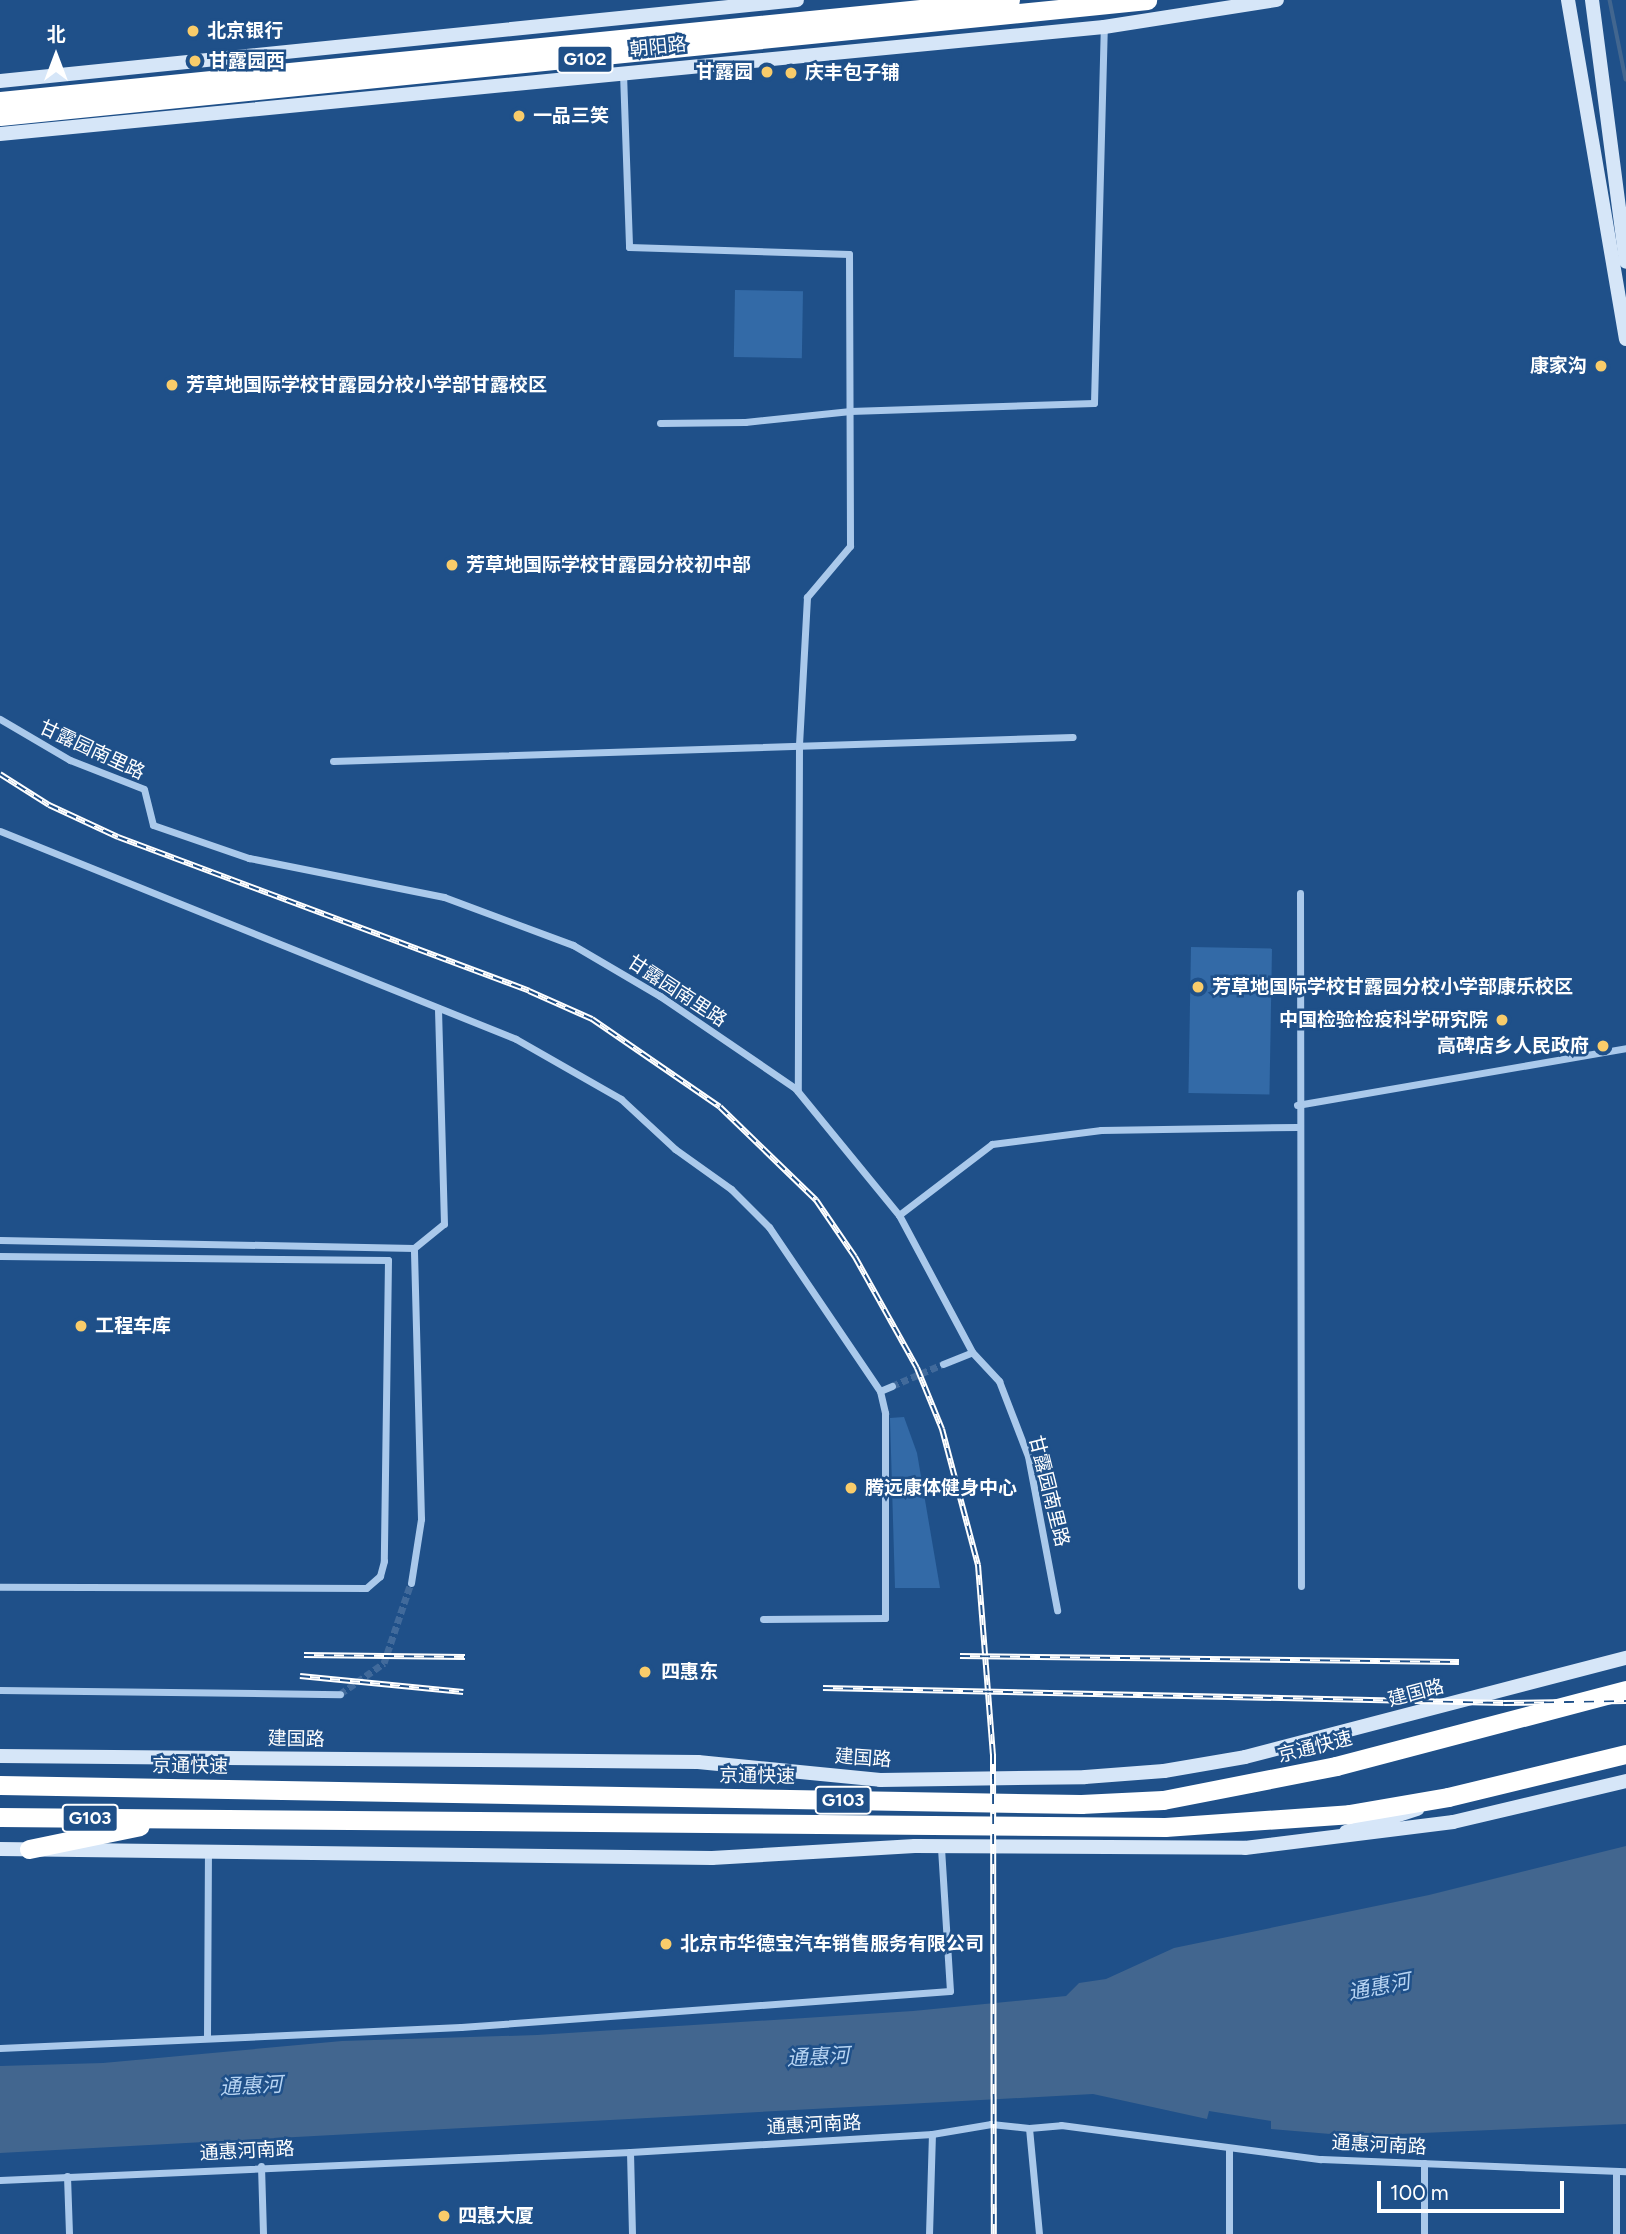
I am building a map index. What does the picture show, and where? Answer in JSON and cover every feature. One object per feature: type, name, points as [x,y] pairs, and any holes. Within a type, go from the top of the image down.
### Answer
[{"type":"highway","name":"朝阳路","points":[[0,101],[64,111],[1010,0]]},
{"type":"highway","name":"朝阳路","points":[[0,116],[1147,0]]},
{"type":"highway","name":"京通快速","points":[[0,1784],[1081,1804],[1163,1800],[1336,1766],[1626,1690]]},
{"type":"highway","name":"G103","points":[[0,1816],[1165,1828],[1349,1814],[1448,1797],[1626,1754]]},
{"type":"highway","points":[[29,1849],[179,1819]]},
{"type":"main road","name":"朝阳路","points":[[0,81],[797,0]]},
{"type":"main road","name":"朝阳路","points":[[0,134],[64,111],[623,73],[1104,27],[1278,0]]},
{"type":"main road","points":[[1568,0],[1626,339]]},
{"type":"main road","points":[[1592,0],[1626,262]]},
{"type":"main road","points":[[1104,27],[1113,3]]},
{"type":"main road","points":[[61,75],[64,111]]},
{"type":"main road","name":"建国路","points":[[0,1756],[698,1762],[880,1780],[1085,1777],[1164,1771],[1245,1757],[1626,1658]]},
{"type":"main road","points":[[0,1849],[712,1858],[941,1846],[1164,1851],[1314,1841],[1453,1822],[1626,1781]]},
{"type":"main road","points":[[1314,1841],[1448,1797]]},
{"type":"street","points":[[660,423],[745,422],[850,411],[1094,403],[1104,27]]},
{"type":"street","points":[[623,73],[629,247],[849,254],[850,546],[807,597],[799,746],[798,1091]]},
{"type":"street","name":"甘露园南里路","points":[[0,719],[70,760],[144,789],[153,825],[249,858],[444,897],[573,945],[660,996],[798,1091],[899,1215],[972,1352],[999,1381],[1028,1456],[1057,1611]]},
{"type":"street","points":[[333,761],[1073,737]]},
{"type":"street","points":[[0,831],[516,1039],[621,1099],[676,1149],[731,1189],[792,1260],[880,1391],[885,1413],[886,1618],[763,1619]]},
{"type":"street","points":[[1300,893],[1297,1127],[1301,1586]]},
{"type":"street","points":[[0,1240],[414,1248],[444,1224],[438,1007]]},
{"type":"street","points":[[1297,1105],[1626,1048]]},
{"type":"street","points":[[899,1215],[992,1144],[1101,1130],[1297,1127]]},
{"type":"street","points":[[411,1583],[421,1519],[414,1248]]},
{"type":"street","points":[[0,1256],[388,1260],[384,1561],[380,1576],[366,1588],[0,1587]]},
{"type":"street","points":[[943,1364],[972,1352]]},
{"type":"street","points":[[880,1391],[892,1386]]},
{"type":"street","points":[[0,1690],[340,1694]]},
{"type":"street","points":[[0,2048],[461,2027],[950,1991],[941,1846]]},
{"type":"street","points":[[207,2037],[208,1852]]},
{"type":"street","name":"通惠河南路","points":[[0,2180],[261,2166],[629,2152],[932,2134],[991,2124],[1028,2128],[1061,2125],[1229,2149],[1424,2163],[1626,2171]]},
{"type":"street","points":[[1028,2128],[1039,2234]]},
{"type":"street","points":[[929,2234],[932,2134]]},
{"type":"street","points":[[1229,2149],[1229,2234]]},
{"type":"street","points":[[629,2152],[632,2234]]},
{"type":"street","points":[[1424,2163],[1424,2234]]},
{"type":"street","points":[[261,2166],[263,2234]]},
{"type":"street","points":[[1616,2172],[1616,2234]]},
{"type":"street","points":[[67,2176],[69,2234]]},
{"type":"shaded area","points":[[735,290],[803,291],[802,358],[734,357]]},
{"type":"shaded area","points":[[1191,947],[1272,948],[1269,1094],[1188,1093]]},
{"type":"shaded area","points":[[904,1417],[917,1453],[940,1588],[895,1588],[890,1418]]},
{"type":"water","name":"通惠河","points":[[1626,1846],[1626,2124],[1354,2136],[1271,2129],[1271,2121],[1209,2111],[1207,2119],[1093,2094],[0,2153],[0,2066],[103,2063],[342,2041],[537,2035],[913,2011],[1066,1996],[1079,1983],[1106,1979],[1174,1948],[1429,1895]]},
{"type":"waterway","points":[[1610,0],[1626,79]]},
{"type":"tunnel","points":[[892,1386],[943,1364]]},
{"type":"tunnel","points":[[340,1694],[384,1663],[411,1583]]},
{"type":"railway","points":[[0,774],[49,805],[118,837],[529,991],[592,1019],[720,1107],[816,1200],[855,1257],[917,1368],[942,1429],[978,1565],[993,1754],[994,2234]]},
{"type":"railway","points":[[304,1655],[465,1657]]},
{"type":"railway","points":[[960,1656],[1459,1662]]},
{"type":"railway","points":[[300,1676],[463,1692]]},
{"type":"railway","points":[[823,1688],[1504,1703],[1626,1701]]},
{"type":"place","name":"北京银行","points":[[193,31]]},
{"type":"place","name":"甘露园西","points":[[195,61]]},
{"type":"place","name":"甘露园","points":[[767,72]]},
{"type":"place","name":"庆丰包子铺","points":[[791,73]]},
{"type":"place","name":"一品三笑","points":[[519,116]]},
{"type":"place","name":"康家沟","points":[[1601,366]]},
{"type":"place","name":"芳草地国际学校甘露园分校小学部甘露校区","points":[[172,385]]},
{"type":"place","name":"芳草地国际学校甘露园分校初中部","points":[[452,565]]},
{"type":"place","name":"芳草地国际学校甘露园分校小学部康乐校区","points":[[1198,987]]},
{"type":"place","name":"中国检验检疫科学研究院","points":[[1502,1020]]},
{"type":"place","name":"高碑店乡人民政府","points":[[1603,1046]]},
{"type":"place","name":"工程车库","points":[[81,1326]]},
{"type":"place","name":"腾远康体健身中心","points":[[851,1488]]},
{"type":"place","name":"四惠东","points":[[645,1672]]},
{"type":"place","name":"北京市华德宝汽车销售服务有限公司","points":[[666,1944]]},
{"type":"place","name":"四惠大厦","points":[[444,2216]]}]
